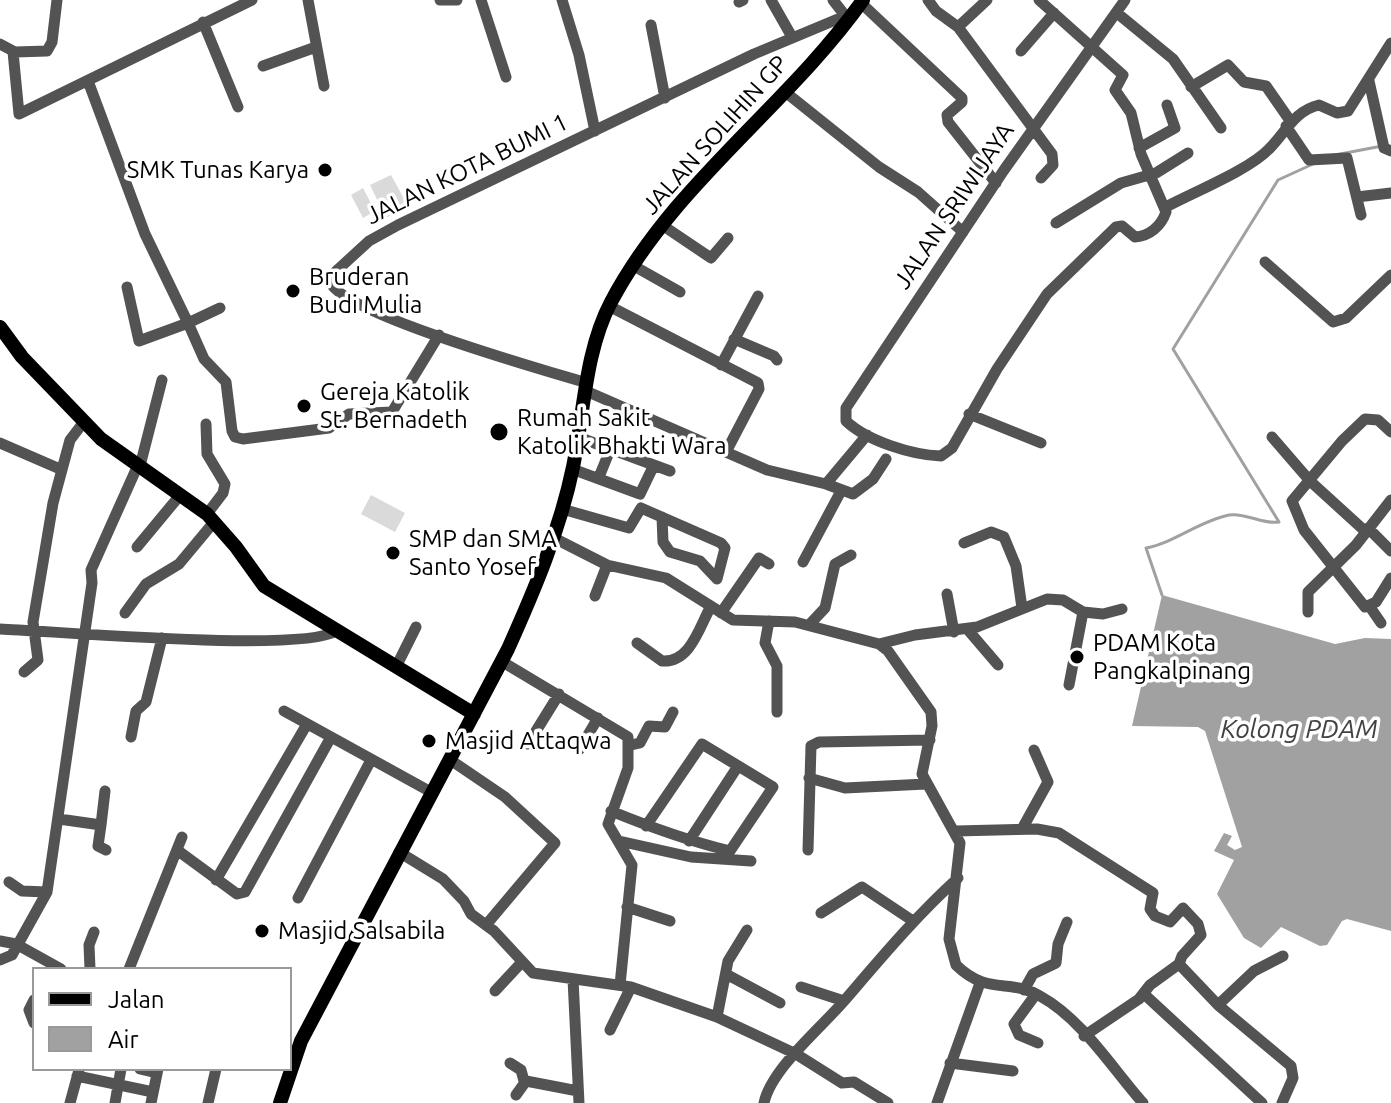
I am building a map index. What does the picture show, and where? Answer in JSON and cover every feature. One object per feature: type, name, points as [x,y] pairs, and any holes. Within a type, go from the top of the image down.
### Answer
[{"type":"main road","name":"JALAN SOLIHIN GP","points":[[292,1068],[301,1041],[474,714],[535,588],[562,509],[586,387],[609,306],[662,225],[706,172],[784,91],[862,2]]},
{"type":"main road","points":[[0,327],[22,357],[83,423],[210,518],[264,586],[474,714]]},
{"type":"main road","name":"JALAN SOLIHIN GP","points":[[280,1103],[291,1071]]},
{"type":"street","points":[[0,44],[13,52],[49,49],[57,0]]},
{"type":"street","points":[[13,52],[19,114],[252,0]]},
{"type":"street","points":[[308,0],[324,86]]},
{"type":"street","points":[[440,0],[457,0]]},
{"type":"street","points":[[481,0],[506,77]]},
{"type":"street","points":[[562,0],[579,55],[595,131]]},
{"type":"street","points":[[771,0],[792,37]]},
{"type":"street","points":[[833,0],[846,18]]},
{"type":"street","points":[[928,0],[936,11],[958,27],[1054,160],[1041,178]]},
{"type":"street","points":[[958,27],[987,0]]},
{"type":"street","points":[[826,484],[867,435],[941,456],[952,448],[969,414],[1055,285],[1116,227],[1122,226],[1135,237],[1148,235],[1163,220],[1166,207],[1139,148],[1131,113],[1114,87],[1123,75],[1039,0]]},
{"type":"street","points":[[862,2],[962,98],[962,102],[947,115],[948,122],[996,183]]},
{"type":"street","points":[[1119,5],[1173,59],[1221,128]]},
{"type":"street","name":"JALAN SRIWIJAYA","points":[[867,435],[846,421],[846,408],[1119,5]]},
{"type":"street","points":[[1021,51],[1054,13]]},
{"type":"street","name":"JALAN KOTA BUMI 1","points":[[841,491],[826,484],[791,479],[586,387],[439,335],[342,294],[332,285],[333,274],[377,236],[792,37],[846,18]]},
{"type":"street","points":[[203,22],[238,107]]},
{"type":"street","points":[[651,25],[665,98]]},
{"type":"street","points":[[1166,207],[1263,155],[1288,124],[1319,105],[1337,113],[1348,111],[1391,43]]},
{"type":"street","points":[[263,66],[316,47]]},
{"type":"street","points":[[1191,87],[1228,65],[1244,82],[1266,86],[1309,160],[1347,158],[1361,215]]},
{"type":"street","points":[[88,81],[145,234],[204,359],[226,382],[235,437],[243,439],[329,428],[349,414],[392,412],[439,335]]},
{"type":"street","points":[[1369,81],[1384,148],[1391,151]]},
{"type":"street","points":[[784,91],[879,167],[918,192],[963,232]]},
{"type":"street","points":[[1139,148],[1175,128],[1167,105]]},
{"type":"street","points":[[1056,223],[1121,183],[1150,174],[1188,153]]},
{"type":"street","points":[[1357,197],[1391,193]]},
{"type":"street","points":[[662,225],[711,258],[728,238]]},
{"type":"street","points":[[1265,262],[1333,322],[1346,318],[1391,275]]},
{"type":"street","points":[[634,266],[680,292]]},
{"type":"street","points":[[127,287],[139,341],[220,308]]},
{"type":"street","points":[[721,365],[758,296]]},
{"type":"street","points":[[609,306],[759,386],[726,452]]},
{"type":"street","points":[[734,339],[777,360]]},
{"type":"street","points":[[0,960],[10,957],[42,907],[47,892],[91,570],[139,465],[162,380]]},
{"type":"street","points":[[969,414],[1041,443]]},
{"type":"street","points":[[1381,623],[1370,607],[1365,607],[1332,568],[1304,530],[1292,506],[1294,498],[1365,419],[1378,420],[1391,432]]},
{"type":"street","points":[[24,672],[38,660],[33,630],[60,469],[70,440],[83,423]]},
{"type":"street","points":[[125,613],[146,584],[179,564],[223,493],[225,484],[207,454],[206,424]]},
{"type":"street","points":[[578,437],[670,471]]},
{"type":"street","points":[[1272,437],[1310,481],[1391,551]]},
{"type":"street","points":[[0,443],[60,469]]},
{"type":"street","points":[[599,477],[610,450]]},
{"type":"street","points":[[803,562],[841,491],[853,494],[864,487],[886,459]]},
{"type":"street","points":[[572,469],[642,494],[654,465]]},
{"type":"street","points":[[137,547],[181,494]]},
{"type":"street","points":[[1308,612],[1308,592],[1391,500]]},
{"type":"street","points":[[562,509],[629,528],[641,508],[662,517],[721,543],[725,558],[717,579],[700,561],[670,552],[663,542],[662,517]]},
{"type":"street","points":[[964,543],[991,532],[1004,537],[1016,566],[1022,608]]},
{"type":"street","points":[[552,537],[607,565],[666,578],[715,610],[740,621],[809,625],[879,644],[915,635],[968,630],[1038,600],[1057,599],[1083,612],[1107,613],[1122,609]]},
{"type":"street","points":[[809,625],[825,608],[835,564],[851,555]]},
{"type":"street","points":[[637,643],[662,661],[675,660],[759,558],[769,564]]},
{"type":"street","points":[[595,596],[607,565]]},
{"type":"street","points":[[1370,607],[1391,578]]},
{"type":"street","points":[[947,594],[954,632]]},
{"type":"street","points":[[1069,685],[1083,612]]},
{"type":"street","points":[[769,621],[765,643],[777,666],[777,712]]},
{"type":"street","points":[[396,667],[416,627]]},
{"type":"street","points":[[0,629],[162,638],[316,639],[336,631]]},
{"type":"street","points":[[968,630],[998,665]]},
{"type":"street","points":[[131,737],[136,711],[147,700],[162,638]]},
{"type":"street","points":[[879,644],[928,705],[932,718],[930,740],[922,767],[926,784],[956,831],[961,854],[949,947],[956,965],[980,983],[1024,990],[1057,1008],[1137,1101]]},
{"type":"street","points":[[501,661],[626,734],[631,745],[628,768],[608,824],[632,865],[627,907],[625,986],[610,1030]]},
{"type":"street","points":[[528,744],[559,694]]},
{"type":"street","points":[[284,711],[431,792]]},
{"type":"street","points":[[631,745],[640,743],[649,726],[665,727],[673,712]]},
{"type":"street","points":[[579,750],[598,718]]},
{"type":"street","points":[[216,880],[307,724]]},
{"type":"street","points":[[177,850],[237,894],[245,892],[331,737]]},
{"type":"street","points":[[808,850],[809,750],[815,743],[930,740]]},
{"type":"street","points":[[611,811],[646,826],[689,841],[730,851],[773,787],[702,744],[646,826]]},
{"type":"street","points":[[1022,829],[1048,782],[1034,750]]},
{"type":"street","points":[[449,759],[505,797],[555,843],[486,925]]},
{"type":"street","points":[[298,898],[371,760]]},
{"type":"street","points":[[689,841],[738,766]]},
{"type":"street","points":[[809,778],[845,788],[926,784]]},
{"type":"street","points":[[105,791],[98,846],[106,850]]},
{"type":"street","points":[[59,819],[101,825]]},
{"type":"street","points":[[956,831],[1022,829],[1059,833],[1153,893],[1151,912],[1167,922],[1185,909],[1202,933],[1179,964],[1156,980],[1144,994],[1084,1036]]},
{"type":"street","points":[[130,967],[182,837]]},
{"type":"street","points":[[619,841],[691,857],[751,861]]},
{"type":"street","points":[[399,852],[443,879],[464,901],[471,914],[533,973],[625,986],[717,1017],[796,1054],[842,1083],[853,1082],[888,1103]]},
{"type":"street","points":[[764,1103],[770,1085],[796,1054],[913,921],[958,878]]},
{"type":"street","points":[[9,882],[22,891],[47,892]]},
{"type":"street","points":[[821,913],[862,887],[913,921]]},
{"type":"street","points":[[627,907],[670,921]]},
{"type":"street","points":[[1024,990],[1033,974],[1056,963],[1058,944],[1067,922]]},
{"type":"street","points":[[717,1017],[732,949],[747,930]]},
{"type":"street","points":[[90,967],[89,945],[94,932]]},
{"type":"street","points":[[0,941],[16,944],[54,967]]},
{"type":"street","points":[[1218,1005],[1254,971],[1283,956]]},
{"type":"street","points":[[495,991],[522,962]]},
{"type":"street","points":[[1179,964],[1218,1005],[1291,1066],[1293,1078],[1282,1103]]},
{"type":"street","points":[[726,974],[780,1003]]},
{"type":"street","points":[[524,1081],[579,1097],[573,979]]},
{"type":"street","points":[[937,1103],[980,983]]},
{"type":"street","points":[[801,987],[844,1001]]},
{"type":"street","points":[[1036,994],[1014,1024],[1019,1035],[1038,1043]]},
{"type":"street","points":[[1144,994],[1262,1103]]},
{"type":"street","points":[[510,1063],[521,1070],[524,1081],[516,1095]]},
{"type":"street","points":[[950,1063],[1013,1071]]},
{"type":"street","points":[[115,1103],[121,1071]]},
{"type":"street","points":[[70,1103],[78,1073],[152,1097],[157,1071]]},
{"type":"street","points":[[208,1103],[216,1071]]},
{"type":"shaded area","points":[[391,175],[408,206],[386,218],[370,185]]},
{"type":"shaded area","points":[[363,188],[375,211],[363,218],[351,195]]},
{"type":"shaded area","points":[[371,495],[405,513],[395,532],[361,514]]},
{"type":"water","name":"Kolong PDAM","points":[[1162,595],[1335,644],[1365,638],[1391,639],[1391,931],[1347,919],[1342,921],[1327,945],[1320,946],[1281,927],[1261,948],[1244,938],[1217,894],[1234,860],[1214,851],[1224,833],[1232,836],[1227,845],[1235,850],[1242,847],[1205,731],[1198,727],[1132,726]]},
{"type":"waterway","points":[[1335,155],[1382,146]]},
{"type":"waterway","points":[[1162,595],[1146,548],[1229,515],[1279,522],[1173,349],[1278,180],[1313,164]]},
{"type":"place","name":"SMK Tunas Karya","points":[[325,170]]},
{"type":"place","name":"Bruderan Budi Mulia","points":[[293,291]]},
{"type":"place","name":"Gereja Katolik St. Bernadeth","points":[[304,406]]},
{"type":"place","name":"Rumah Sakit Katolik Bhakti Wara","points":[[499,432]]},
{"type":"place","name":"SMP dan SMA Santo Yosef","points":[[393,553]]},
{"type":"place","name":"PDAM Kota Pangkalpinang","points":[[1077,657]]},
{"type":"place","name":"Masjid Attaqwa","points":[[429,741]]},
{"type":"place","name":"Masjid Salsabila","points":[[262,931]]}]
